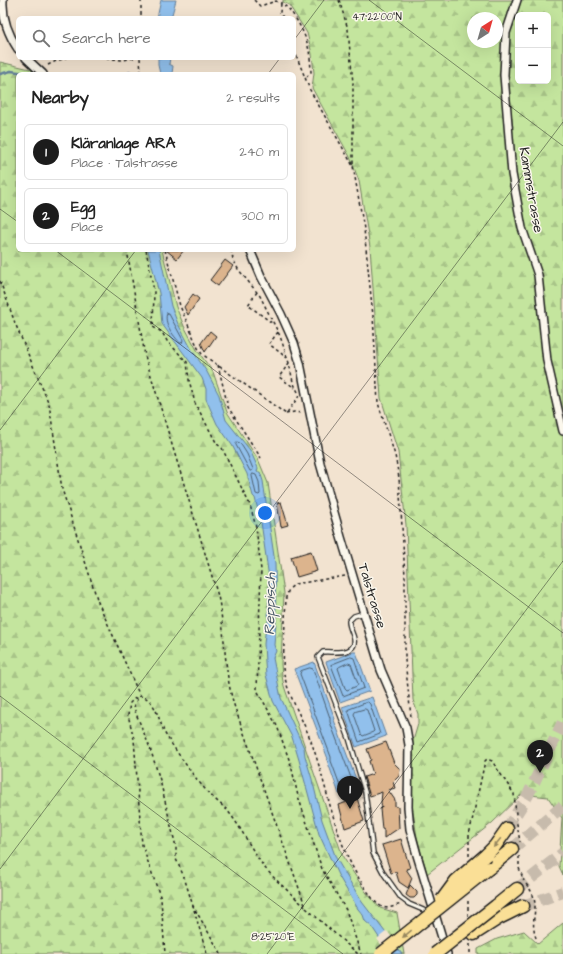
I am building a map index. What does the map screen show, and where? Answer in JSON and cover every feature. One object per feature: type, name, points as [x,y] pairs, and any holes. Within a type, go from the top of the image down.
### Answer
[{"type":"highway","points":[[434,915],[456,880],[495,846],[507,829]]},
{"type":"highway","points":[[381,954],[434,915],[512,849]]},
{"type":"highway","points":[[435,954],[517,889]]},
{"type":"highway","points":[[446,954],[499,918],[523,906]]},
{"type":"street","points":[[3,0],[3,14],[6,27],[16,44]]},
{"type":"street","name":"Kammstrasse","points":[[517,0],[506,33],[504,75],[512,174],[522,228],[538,275],[546,361],[563,431]]},
{"type":"street","points":[[28,60],[41,72]]},
{"type":"street","name":"Talstrasse","points":[[251,252],[294,343],[300,363],[320,464],[384,678],[406,728],[409,745],[408,807],[410,829],[446,954]]},
{"type":"lane","points":[[364,613],[354,616],[349,621],[354,641],[351,648],[345,652],[323,652],[318,657],[349,738],[365,792],[373,853],[384,874],[401,898],[407,903],[434,915]]},
{"type":"path","points":[[141,0],[141,16]]},
{"type":"path","points":[[254,0],[260,6],[276,1],[288,7],[294,16]]},
{"type":"path","points":[[281,0],[280,12],[282,16]]},
{"type":"path","points":[[340,0],[348,29],[353,83],[353,166],[364,229],[373,316],[378,403],[395,455],[399,478],[405,576],[405,660],[410,715],[410,721],[406,728]]},
{"type":"path","points":[[296,20],[305,34],[310,54],[311,72],[304,79]]},
{"type":"path","points":[[296,56],[304,79],[326,121],[353,166]]},
{"type":"path","points":[[48,66],[59,60]]},
{"type":"path","points":[[140,60],[141,72]]},
{"type":"path","points":[[127,252],[145,356],[218,596],[231,697],[306,908]]},
{"type":"path","points":[[146,252],[154,291],[153,327],[162,332],[167,341],[187,362],[189,380],[195,403],[217,444],[222,448],[250,505],[256,527],[261,570],[258,690],[277,726],[291,765],[298,796],[322,868],[346,910],[361,954]]},
{"type":"path","points":[[165,252],[176,296],[202,354],[286,414],[294,412],[304,413]]},
{"type":"path","points":[[231,252],[238,269],[257,292],[278,332],[288,358],[296,390]]},
{"type":"path","points":[[0,281],[15,322],[49,404],[62,489],[98,602],[140,696]]},
{"type":"path","points":[[257,292],[248,305],[274,324]]},
{"type":"path","points":[[278,332],[269,344],[288,358]]},
{"type":"path","points":[[286,414],[300,394],[279,377],[289,363]]},
{"type":"path","points":[[218,366],[224,396],[228,406],[261,458]]},
{"type":"path","points":[[352,574],[337,578],[295,584],[289,589],[286,597],[284,672],[291,697],[312,745],[338,835],[356,873],[380,906],[386,907],[407,903]]},
{"type":"path","points":[[140,696],[134,704],[135,711],[150,748],[160,780],[176,847],[176,859],[184,877],[207,954]]},
{"type":"path","points":[[166,954],[161,899],[142,845],[134,739],[128,715],[128,707],[130,703],[134,698],[140,696],[148,699],[155,707],[161,726],[167,738],[205,790],[226,809],[236,822],[266,870],[358,954]]},
{"type":"path","points":[[193,906],[221,954]]},
{"type":"green space","points":[[283,0],[563,0],[563,875],[559,866],[562,818],[548,797],[522,794],[492,823],[427,874],[417,837],[412,806],[413,741],[418,724],[418,714],[413,700],[406,525],[398,452],[381,398],[370,247],[359,181],[350,157],[312,88],[314,73],[312,54],[307,33],[289,5],[283,2]]},
{"type":"green space","points":[[0,62],[30,69],[33,72],[16,72],[16,252],[162,252],[176,307],[184,326],[197,350],[213,372],[227,412],[258,459],[268,483],[284,593],[281,664],[284,686],[343,857],[366,892],[380,908],[397,913],[404,954],[0,954]]},
{"type":"green space","points":[[563,923],[563,954],[478,954],[478,949],[497,939],[524,931],[538,944]]},
{"type":"water","points":[[161,0],[176,0],[172,16],[157,16]]},
{"type":"water","points":[[158,60],[170,60],[169,64],[173,66],[172,72],[160,72]]},
{"type":"water","name":"Reppisch","points":[[149,252],[159,252],[171,306],[178,324],[219,395],[226,420],[250,450],[258,468],[257,472],[260,472],[263,481],[275,563],[276,622],[274,645],[276,651],[273,658],[281,698],[304,748],[322,820],[336,858],[362,902],[402,954],[390,954],[372,927],[365,921],[363,915],[338,875],[319,834],[292,737],[273,701],[266,675],[264,644],[268,622],[269,578],[261,522],[255,498],[253,496],[247,474],[232,445],[217,424],[206,399],[206,389],[202,378],[162,324],[159,293]]},
{"type":"water","points":[[356,652],[370,691],[340,702],[326,662]]},
{"type":"water","points":[[314,662],[359,787],[355,789],[356,791],[349,795],[348,793],[344,795],[343,793],[339,794],[327,760],[328,759],[294,669]]},
{"type":"water","points":[[372,697],[386,736],[356,747],[342,707]]},
{"type":"pier","points":[[387,931],[400,948],[392,954],[388,954],[377,939]]},
{"type":"building","points":[[168,252],[182,252],[177,259]]},
{"type":"building","points":[[225,260],[233,266],[218,286],[210,280]]},
{"type":"building","points":[[193,294],[199,299],[188,315],[184,307]]},
{"type":"building","points":[[210,331],[216,336],[205,352],[201,343]]},
{"type":"building","points":[[281,502],[288,525],[281,527],[277,503]]},
{"type":"building","points":[[311,551],[317,571],[297,577],[291,557]]},
{"type":"building","points":[[386,742],[394,763],[400,769],[399,776],[393,782],[395,788],[388,790],[395,800],[395,806],[398,807],[399,828],[384,838],[380,809],[382,807],[382,792],[370,796],[364,777],[373,774],[369,761],[371,760],[367,749]]},
{"type":"building","points":[[357,798],[364,821],[345,828],[339,805]]},
{"type":"building","points":[[401,839],[410,868],[406,869],[412,878],[408,888],[399,882],[396,872],[391,873],[382,845]]},
{"type":"building","points":[[410,885],[417,892],[417,895],[414,898],[410,898],[406,895]]},
{"type":"waterway","points":[[0,74],[11,71],[18,72]]},
{"type":"tunnel","points":[[507,829],[528,795],[563,722]]},
{"type":"tunnel","points":[[512,849],[563,806]]},
{"type":"tunnel","points":[[517,889],[563,853]]},
{"type":"tunnel","points":[[523,906],[563,892]]},
{"type":"place","name":"Egg","points":[[540,773]]},
{"type":"place","name":"Kläranlage ARA","points":[[350,809]]}]
